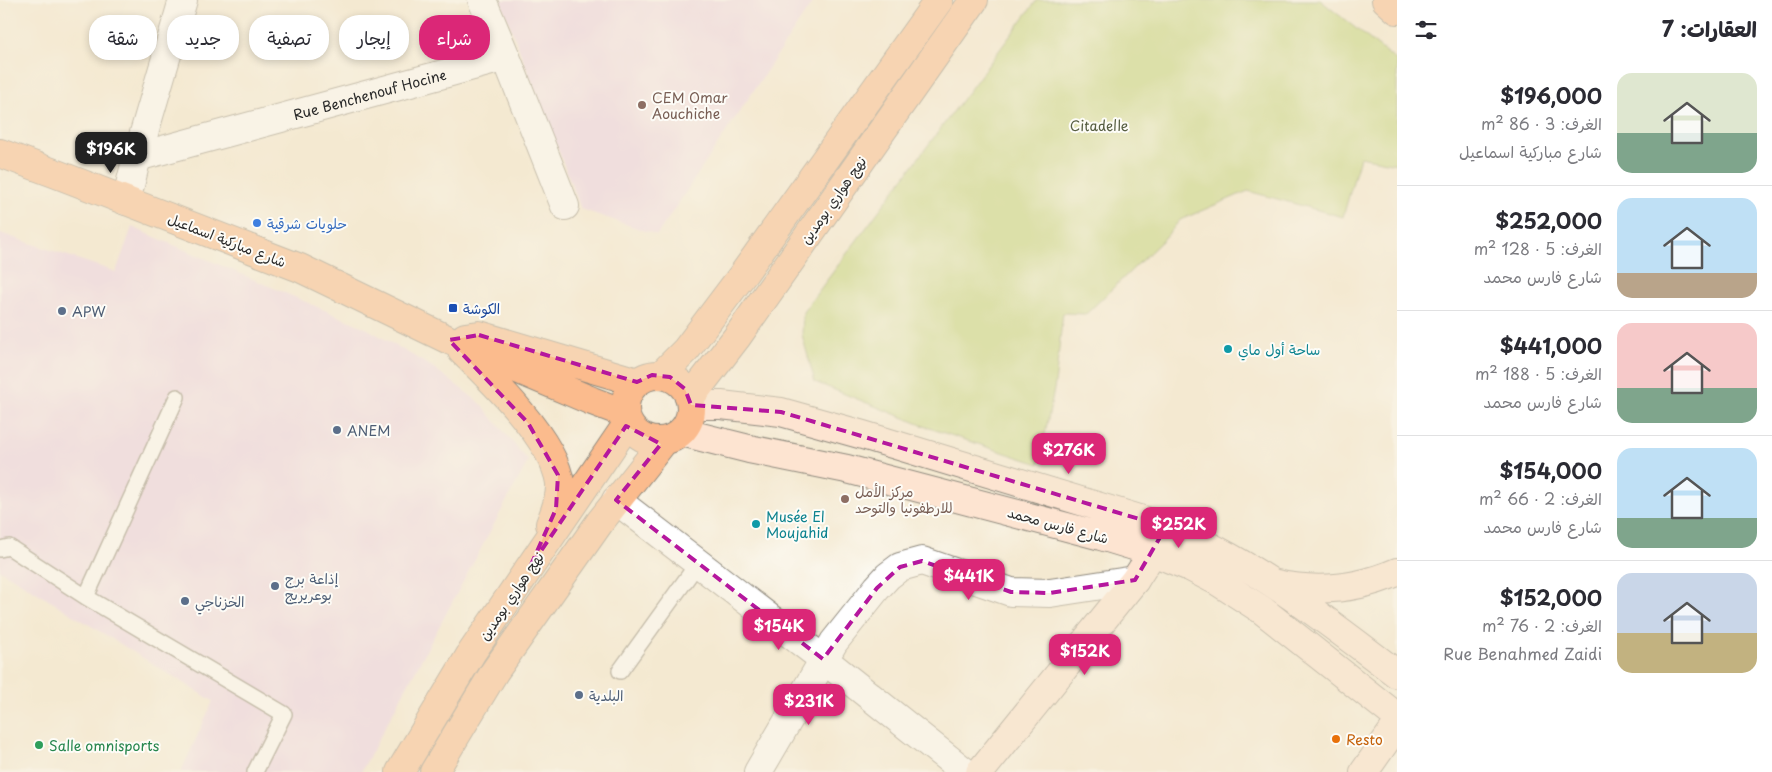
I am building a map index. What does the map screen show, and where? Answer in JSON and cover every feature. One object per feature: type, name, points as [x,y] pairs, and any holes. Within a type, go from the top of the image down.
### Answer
[{"type":"main road","points":[[672,436],[653,442],[634,432],[626,418],[626,396],[686,350],[744,273],[939,0]]},
{"type":"main road","name":"نهج هواري بومدين","points":[[690,402],[974,0]]},
{"type":"main road","points":[[1386,0],[1397,10]]},
{"type":"main road","name":"شارع مباركية اسماعيل","points":[[0,153],[300,268],[449,340],[626,418]]},
{"type":"main road","points":[[434,772],[496,671],[616,500],[672,436],[687,424],[690,415],[690,402],[679,382],[670,377],[649,378],[479,335],[449,340]]},
{"type":"main road","points":[[449,340],[482,370],[528,423],[546,449],[558,475],[560,485],[556,509],[530,566]]},
{"type":"main road","name":"نهج هواري بومدين","points":[[400,772],[472,652],[626,418]]},
{"type":"street","points":[[126,201],[183,0]]},
{"type":"street","points":[[482,0],[566,206]]},
{"type":"street","name":"Rue Benchenouf Hocine","points":[[137,157],[506,57]]},
{"type":"street","name":"شارع فارس محمد","points":[[690,402],[780,412],[863,435],[1166,527],[1195,538],[1273,584],[1397,674]]},
{"type":"street","name":"شارع فارس محمد","points":[[672,436],[749,449],[846,469],[1101,536],[1153,552],[1208,576],[1255,605],[1396,713]]},
{"type":"street","points":[[616,500],[823,658],[964,772]]},
{"type":"street","points":[[980,772],[1135,580],[1166,527]]},
{"type":"street","points":[[758,772],[823,658],[877,588],[900,567],[922,561],[1011,592],[1050,593],[1135,580]]},
{"type":"street","points":[[1273,584],[1309,589],[1328,589],[1364,584],[1397,572]]},
{"type":"street","points":[[1364,772],[1396,713]]},
{"type":"street","points":[[1385,772],[1397,758]]},
{"type":"lane","points":[[86,597],[177,397]]},
{"type":"lane","points":[[0,549],[10,547],[86,597],[284,714],[255,772]]},
{"type":"lane","points":[[620,671],[698,562]]},
{"type":"highlighted area","points":[[479,335],[637,382],[652,375],[670,377],[685,389],[691,405],[781,412],[1166,527],[1135,580],[1050,593],[1011,592],[922,561],[900,567],[877,588],[823,659],[616,500],[661,444],[626,426],[530,567],[556,509],[558,475],[528,423],[449,340]]},
{"type":"shaded area","name":"CEM Omar Aouchiche","points":[[500,0],[814,0],[657,235],[581,209]]},
{"type":"shaded area","points":[[132,227],[366,328],[434,368],[480,403],[528,461],[361,772],[181,772],[213,701],[0,570],[0,233],[116,272]]},
{"type":"green space","name":"Citadelle","points":[[1037,0],[1320,0],[1397,61],[1397,164],[1360,157],[1343,217],[1248,191],[1180,220],[1164,239],[1086,314],[1063,313],[1055,384],[1039,464],[929,428],[815,382],[802,335],[803,312]]},
{"type":"place","name":"CEM Omar Aouchiche","points":[[642,105]]},
{"type":"place","name":"حلويات شرقية","points":[[257,223]]},
{"type":"place","name":"الكوشة","points":[[453,308]]},
{"type":"place","name":"APW","points":[[62,311]]},
{"type":"place","name":"ساحة أول ماي","points":[[1228,349]]},
{"type":"place","name":"ANEM","points":[[337,430]]},
{"type":"place","name":"مركز الأمل للارطفونيا والتوحد","points":[[845,499]]},
{"type":"place","name":"Musée El Moujahid","points":[[756,524]]},
{"type":"place","name":"إذاعة برج بوعريريج","points":[[275,586]]},
{"type":"place","name":"الخزناجي","points":[[185,601]]},
{"type":"place","name":"البلدية","points":[[579,695]]},
{"type":"place","name":"Resto","points":[[1336,739]]},
{"type":"place","name":"Salle omnisports","points":[[39,745]]}]
